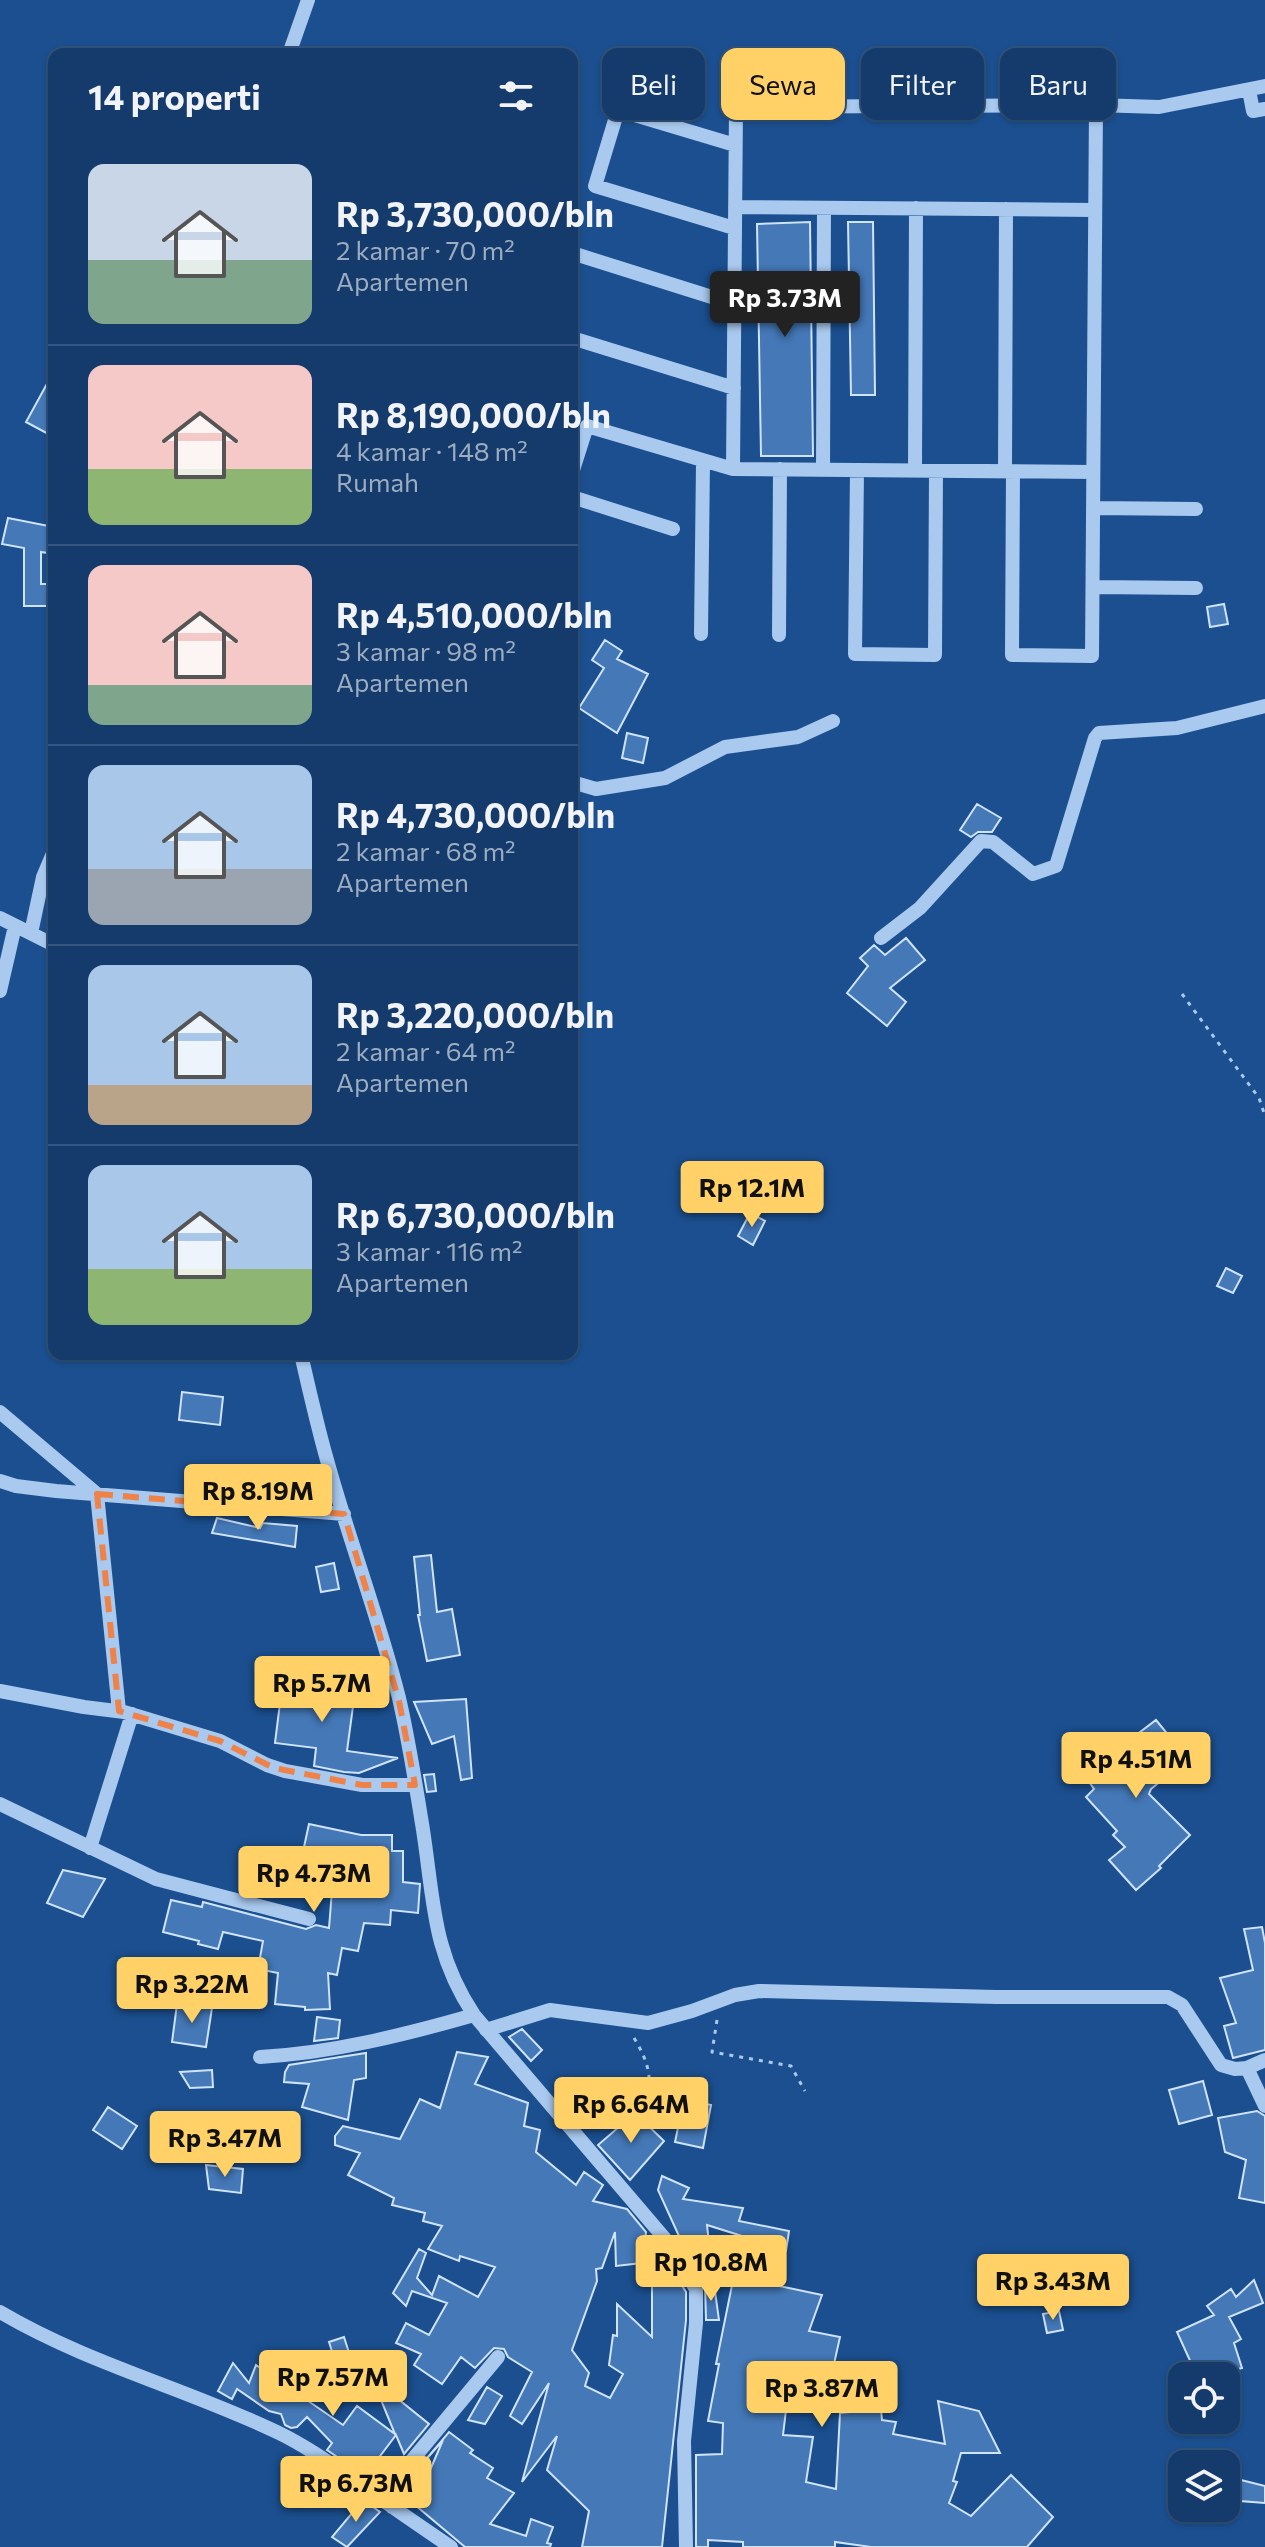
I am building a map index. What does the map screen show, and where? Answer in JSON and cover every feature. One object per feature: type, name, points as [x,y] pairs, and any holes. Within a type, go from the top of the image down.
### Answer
[{"type":"street","points":[[291,48],[308,0]]},
{"type":"street","points":[[1116,106],[1159,107],[1265,86]]},
{"type":"street","points":[[1249,90],[1253,111],[1265,109]]},
{"type":"street","points":[[733,469],[737,106],[1000,105]]},
{"type":"street","points":[[734,228],[595,186],[618,110],[735,145]]},
{"type":"street","points":[[1006,209],[1012,655],[1092,656],[1096,120]]},
{"type":"street","points":[[735,207],[1095,210]]},
{"type":"street","points":[[823,470],[824,208]]},
{"type":"street","points":[[915,470],[916,208]]},
{"type":"street","points":[[578,255],[734,304]]},
{"type":"street","points":[[578,340],[734,388]]},
{"type":"street","points":[[578,454],[587,426],[733,469],[1093,472]]},
{"type":"street","points":[[701,634],[703,462]]},
{"type":"street","points":[[779,635],[780,469]]},
{"type":"street","points":[[857,470],[855,654],[935,655],[936,471]]},
{"type":"street","points":[[578,499],[673,529]]},
{"type":"street","points":[[1093,508],[1196,509]]},
{"type":"street","points":[[1093,587],[1196,588]]},
{"type":"street","points":[[881,938],[920,908],[981,841],[993,842],[1029,872],[1037,874],[1052,869],[1060,861],[1099,733],[1177,728],[1265,706]]},
{"type":"street","points":[[578,784],[596,789],[665,778],[725,747],[798,737],[833,721]]},
{"type":"street","points":[[31,933],[48,865]]},
{"type":"street","points":[[0,918],[48,942]]},
{"type":"street","points":[[0,991],[15,926]]},
{"type":"street","points":[[302,1360],[327,1462],[375,1609],[399,1701],[415,1785],[433,1917],[442,1950],[459,1991],[486,2030],[666,2240],[696,2289],[696,2323],[684,2441],[686,2547]]},
{"type":"street","points":[[0,1412],[97,1494],[125,1713],[90,1848]]},
{"type":"street","points":[[0,1481],[16,1486],[97,1494],[344,1514]]},
{"type":"street","points":[[0,1691],[125,1713],[220,1741],[278,1769],[362,1785],[415,1785]]},
{"type":"street","points":[[0,1804],[173,1885],[309,1919]]},
{"type":"street","points":[[486,2030],[550,2010],[648,2023],[759,1991],[980,1997],[1168,1997],[1182,2005],[1221,2065],[1247,2068],[1265,2060]]},
{"type":"street","points":[[260,2057],[303,2055],[474,2015]]},
{"type":"street","points":[[1247,2068],[1265,2106]]},
{"type":"street","points":[[0,2312],[27,2328],[102,2362],[240,2414],[284,2435],[451,2547]]},
{"type":"street","points":[[392,2507],[399,2481],[408,2465],[498,2357]]},
{"type":"path","points":[[1182,994],[1259,1098],[1265,1116]]},
{"type":"path","points":[[1259,1098],[1265,1097]]},
{"type":"path","points":[[721,2000],[712,2052],[791,2066],[805,2091]]},
{"type":"path","points":[[624,2021],[647,2059],[651,2085],[646,2112]]},
{"type":"highlighted area","points":[[97,1494],[344,1514],[399,1701],[415,1785],[362,1785],[274,1768],[220,1741],[119,1711]]},
{"type":"building","points":[[810,222],[813,456],[761,456],[757,224]]},
{"type":"building","points":[[848,222],[873,222],[875,395],[851,395]]},
{"type":"building","points":[[48,382],[48,434],[26,422]]},
{"type":"building","points":[[8,518],[48,526],[48,553],[41,552],[41,584],[48,584],[48,606],[24,606],[24,548],[2,544]]},
{"type":"building","points":[[1224,604],[1228,624],[1210,627],[1207,607]]},
{"type":"building","points":[[605,640],[622,651],[617,659],[648,674],[617,733],[579,708],[604,668],[592,660]]},
{"type":"building","points":[[627,733],[648,738],[643,763],[622,758]]},
{"type":"building","points":[[977,804],[1001,818],[992,832],[978,832],[971,837],[960,830]]},
{"type":"building","points":[[906,938],[925,960],[890,988],[906,1002],[887,1026],[847,993],[868,966],[860,958],[874,945],[885,955]]},
{"type":"building","points":[[750,1213],[765,1221],[753,1245],[738,1236]]},
{"type":"building","points":[[1226,1268],[1242,1276],[1233,1293],[1217,1286]]},
{"type":"building","points":[[182,1392],[223,1397],[220,1425],[179,1420]]},
{"type":"building","points":[[217,1518],[260,1528],[263,1523],[297,1526],[295,1547],[212,1533]]},
{"type":"building","points":[[431,1555],[437,1612],[452,1609],[460,1655],[427,1661],[418,1615],[414,1557]]},
{"type":"building","points":[[334,1563],[339,1589],[321,1592],[316,1567]]},
{"type":"building","points":[[283,1679],[356,1684],[347,1751],[398,1758],[359,1773],[344,1772],[314,1766],[316,1748],[275,1743]]},
{"type":"building","points":[[466,1699],[472,1778],[461,1780],[454,1736],[432,1744],[414,1702]]},
{"type":"building","points":[[1156,1720],[1188,1759],[1149,1794],[1190,1835],[1159,1866],[1161,1868],[1136,1890],[1109,1860],[1125,1847],[1113,1835],[1117,1831],[1086,1797],[1094,1789],[1076,1763],[1092,1748],[1100,1757],[1116,1739],[1123,1745]]},
{"type":"building","points":[[434,1774],[436,1791],[427,1792],[424,1775]]},
{"type":"building","points":[[309,1824],[361,1835],[392,1835],[392,1851],[403,1851],[403,1882],[420,1884],[418,1913],[391,1910],[390,1925],[364,1923],[358,1951],[342,1948],[337,1975],[328,1973],[330,2009],[305,2010],[305,2007],[275,2004],[278,1973],[258,1969],[263,1941],[223,1932],[218,1949],[163,1932],[171,1900],[202,1907],[203,1902],[306,1929],[316,1925],[329,1928],[333,1878],[299,1870]]},
{"type":"building","points":[[63,1870],[105,1879],[83,1917],[47,1903]]},
{"type":"building","points":[[1262,1927],[1265,1943],[1265,2050],[1233,2058],[1224,2026],[1236,2023],[1220,1978],[1253,1970],[1244,1929]]},
{"type":"building","points":[[177,2004],[212,2008],[206,2047],[172,2042]]},
{"type":"building","points":[[317,2017],[340,2020],[338,2038],[314,2041]]},
{"type":"building","points":[[522,2029],[542,2050],[531,2061],[509,2037]]},
{"type":"building","points":[[457,2052],[488,2057],[475,2084],[528,2103],[524,2126],[540,2130],[536,2152],[576,2185],[584,2172],[603,2185],[593,2201],[627,2209],[646,2232],[642,2263],[616,2266],[615,2232],[602,2268],[596,2269],[597,2281],[572,2350],[589,2373],[585,2386],[610,2398],[623,2374],[609,2365],[613,2335],[617,2336],[617,2304],[652,2337],[652,2284],[681,2284],[686,2292],[686,2320],[662,2547],[582,2547],[589,2511],[547,2470],[557,2436],[522,2482],[549,2383],[522,2424],[510,2416],[532,2372],[508,2357],[504,2349],[494,2348],[475,2368],[461,2357],[442,2384],[414,2365],[421,2354],[396,2343],[406,2323],[429,2335],[447,2303],[412,2291],[406,2306],[393,2293],[419,2249],[426,2253],[417,2278],[432,2295],[439,2276],[478,2297],[495,2267],[460,2256],[459,2261],[428,2249],[442,2226],[423,2221],[425,2213],[392,2205],[394,2198],[348,2175],[360,2153],[335,2145],[335,2136],[343,2126],[400,2139],[420,2099],[440,2108]]},
{"type":"building","points":[[366,2053],[366,2078],[354,2080],[348,2120],[302,2107],[309,2084],[284,2082],[289,2065]]},
{"type":"building","points":[[212,2070],[213,2087],[190,2088],[180,2072]]},
{"type":"building","points":[[1203,2081],[1212,2115],[1179,2124],[1169,2090]]},
{"type":"building","points":[[684,2099],[711,2105],[703,2148],[675,2142]]},
{"type":"building","points":[[108,2107],[137,2126],[122,2149],[93,2130]]},
{"type":"building","points":[[1257,2111],[1265,2116],[1265,2203],[1239,2198],[1246,2160],[1225,2152],[1218,2118]]},
{"type":"building","points":[[635,2113],[664,2141],[630,2180],[598,2145]]},
{"type":"building","points":[[206,2165],[243,2169],[241,2193],[209,2189]]},
{"type":"building","points":[[662,2176],[689,2188],[683,2199],[743,2208],[739,2221],[789,2231],[786,2251],[777,2249],[770,2284],[822,2295],[809,2331],[840,2337],[834,2364],[824,2365],[818,2407],[787,2402],[783,2435],[813,2437],[806,2482],[836,2489],[840,2413],[881,2409],[882,2420],[896,2422],[893,2434],[945,2444],[938,2401],[979,2411],[1000,2453],[961,2453],[953,2481],[957,2482],[949,2503],[971,2516],[1011,2475],[1053,2517],[1027,2547],[871,2547],[835,2542],[835,2547],[743,2547],[743,2542],[708,2540],[708,2547],[696,2547],[696,2455],[722,2454],[723,2423],[708,2421],[719,2364],[716,2364],[742,2236],[707,2225],[710,2253],[688,2256],[658,2190]]},
{"type":"building","points":[[1254,2280],[1263,2303],[1229,2317],[1241,2339],[1234,2343],[1242,2368],[1240,2362],[1191,2362],[1177,2332],[1214,2315],[1207,2306],[1231,2289],[1236,2297]]},
{"type":"building","points":[[705,2284],[714,2284],[719,2320],[706,2320]]},
{"type":"building","points":[[1059,2311],[1063,2330],[1047,2333],[1043,2314]]},
{"type":"building","points":[[344,2337],[353,2365],[338,2370],[329,2342]]},
{"type":"building","points":[[233,2363],[249,2383],[256,2365],[343,2425],[357,2406],[395,2434],[372,2378],[429,2424],[404,2454],[396,2435],[365,2476],[327,2450],[332,2443],[307,2417],[297,2427],[291,2428],[285,2425],[281,2414],[269,2411],[237,2389],[232,2399],[218,2391]]},
{"type":"building","points":[[487,2387],[502,2396],[485,2424],[468,2420]]},
{"type":"building","points":[[449,2432],[473,2450],[470,2453],[493,2468],[487,2478],[514,2493],[490,2524],[526,2536],[531,2519],[553,2527],[547,2543],[551,2544],[550,2547],[465,2547],[415,2505],[443,2440],[417,2470]]},
{"type":"building","points":[[1241,2480],[1265,2486],[1265,2503],[1240,2501]]},
{"type":"building","points":[[363,2500],[380,2512],[347,2547],[332,2537]]}]
